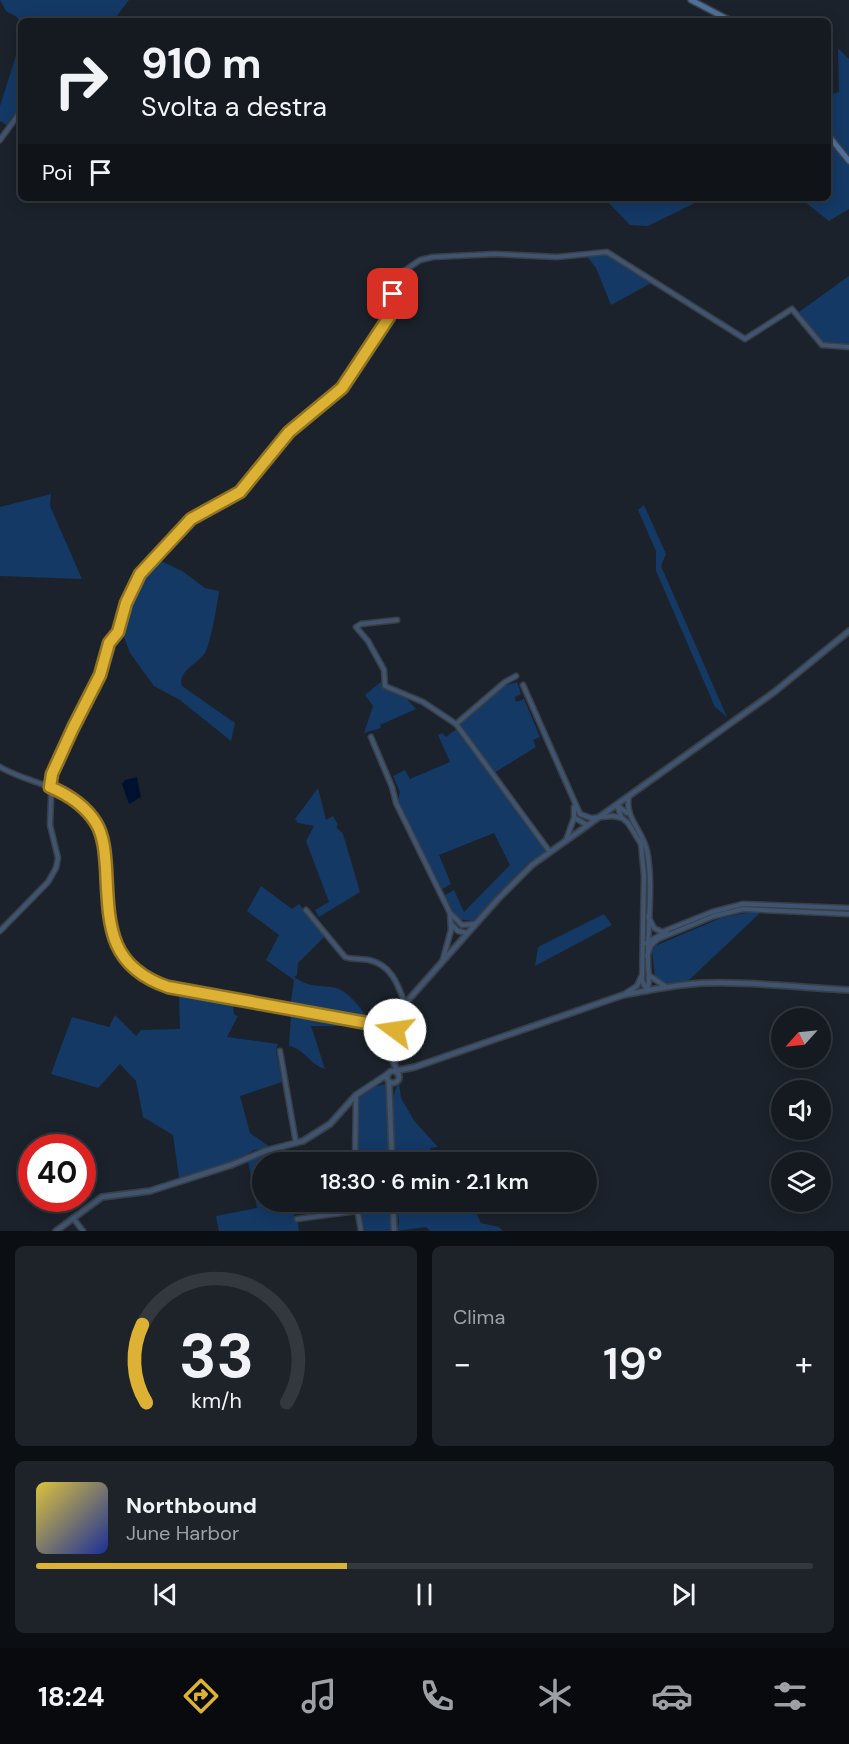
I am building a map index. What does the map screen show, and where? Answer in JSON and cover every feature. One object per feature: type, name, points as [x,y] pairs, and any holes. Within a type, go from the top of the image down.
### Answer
[{"type":"main road","points":[[692,0],[725,18]]},
{"type":"main road","points":[[831,139],[849,162]]},
{"type":"street","points":[[0,140],[18,115]]},
{"type":"street","points":[[0,931],[48,882],[56,868],[58,858],[51,830],[52,774],[100,675],[109,643],[118,632],[126,603],[140,574],[191,519],[240,492],[289,432],[342,388],[389,317],[394,278],[410,265],[433,257],[495,254],[557,257],[607,252],[745,339],[792,309],[822,345],[849,347]]},
{"type":"street","points":[[397,620],[361,624],[356,627],[368,641],[384,670],[384,684],[388,688],[423,702],[456,724],[550,852]]},
{"type":"street","points":[[394,1075],[382,1029],[465,934],[521,875],[585,826],[773,693],[849,631]]},
{"type":"street","points":[[456,724],[505,682],[516,676]]},
{"type":"street","points":[[523,685],[572,801],[585,826]]},
{"type":"street","points":[[371,737],[392,787],[396,803],[450,914],[465,934]]},
{"type":"street","points":[[0,767],[50,787],[82,806],[100,832],[105,856],[114,941],[131,968],[145,978],[168,987],[394,1027]]},
{"type":"street","points":[[628,814],[630,795]]},
{"type":"street","points":[[565,841],[574,818],[572,801]]},
{"type":"street","points":[[617,805],[628,814],[640,833],[647,851],[648,916],[643,974],[643,984],[647,990]]},
{"type":"street","points":[[617,805],[622,818],[636,835],[644,857],[643,929],[649,975],[647,990]]},
{"type":"street","points":[[580,814],[586,818],[613,816],[622,818]]},
{"type":"street","points":[[574,818],[585,826]]},
{"type":"street","points":[[648,916],[656,930],[662,932],[712,912],[743,904],[849,908]]},
{"type":"street","points":[[647,942],[714,916],[743,909],[849,914]]},
{"type":"street","points":[[306,910],[345,957],[369,960],[386,968],[393,976],[405,1004]]},
{"type":"street","points":[[442,962],[449,942],[450,914]]},
{"type":"street","points":[[459,923],[475,924]]},
{"type":"street","points":[[451,924],[465,934]]},
{"type":"street","points":[[647,942],[674,928]]},
{"type":"street","points":[[643,929],[647,942]]},
{"type":"street","points":[[645,955],[658,939]]},
{"type":"street","points":[[623,995],[637,986],[643,974]]},
{"type":"street","points":[[649,975],[666,987]]},
{"type":"street","points":[[56,1231],[107,1195],[150,1191],[231,1165],[265,1150],[296,1143],[330,1124],[356,1095],[371,1085],[394,1075],[623,995],[666,987],[732,983],[849,990]]},
{"type":"street","points":[[391,1102],[394,1075],[392,1036],[398,1012]]},
{"type":"street","points":[[385,1036],[392,1036]]},
{"type":"street","points":[[280,1051],[296,1143]]},
{"type":"street","points":[[392,1152],[389,1082],[394,1075],[415,1067]]},
{"type":"street","points":[[371,1085],[389,1082]]},
{"type":"street","points":[[355,1152],[356,1095]]},
{"type":"street","points":[[297,1219],[350,1212]]},
{"type":"street","points":[[357,1212],[361,1231]]},
{"type":"street","points":[[393,1212],[394,1231]]},
{"type":"street","points":[[73,1218],[83,1231]]},
{"type":"shaded area","points":[[0,0],[129,0],[115,18],[18,19],[6,11]]},
{"type":"shaded area","points":[[838,48],[849,59],[849,157],[831,135],[831,94],[839,92]]},
{"type":"shaded area","points":[[18,49],[18,111],[11,118],[8,126],[0,121],[0,106]]},
{"type":"shaded area","points":[[831,142],[849,164],[849,209],[829,221],[804,201],[831,201]]},
{"type":"shaded area","points":[[699,201],[648,226],[630,225],[608,202]]},
{"type":"shaded area","points":[[606,254],[653,282],[611,305],[596,268],[586,255]]},
{"type":"shaded area","points":[[849,276],[849,346],[826,346],[799,312]]},
{"type":"shaded area","points":[[51,494],[50,506],[82,579],[0,576],[0,507]]},
{"type":"shaded area","points":[[644,505],[666,554],[661,566],[727,717],[715,707],[656,571],[656,551],[638,510]]},
{"type":"shaded area","points":[[157,559],[182,571],[205,588],[219,591],[207,649],[202,657],[185,672],[181,681],[182,686],[235,723],[231,741],[180,700],[154,686],[130,653],[121,629],[128,604],[142,575]]},
{"type":"shaded area","points":[[381,682],[387,689],[404,696],[416,709],[380,725],[381,728],[364,733],[373,706],[365,695]]},
{"type":"shaded area","points":[[517,682],[521,694],[515,697],[516,702],[524,699],[540,737],[533,740],[536,747],[494,773],[459,725],[501,687]]},
{"type":"shaded area","points":[[458,728],[547,850],[529,862],[473,921],[457,919],[445,895],[454,890],[464,912],[510,865],[494,833],[439,855],[451,884],[442,889],[398,801],[400,792],[393,776],[405,770],[410,779],[450,762],[438,735],[442,733],[446,737]]},
{"type":"shaded area","points":[[137,777],[141,797],[129,804],[122,784],[125,780]]},
{"type":"shaded area","points":[[318,788],[326,820],[333,816],[338,825],[336,827],[343,834],[360,892],[319,917],[315,910],[329,902],[306,841],[314,826],[298,823],[295,819]]},
{"type":"shaded area","points":[[261,886],[292,909],[299,904],[325,936],[298,963],[297,975],[294,977],[310,985],[341,990],[371,1021],[290,1007],[294,980],[266,960],[279,935],[247,911]]},
{"type":"shaded area","points":[[745,913],[760,913],[688,981],[667,984],[655,977],[652,952],[655,946],[721,918]]},
{"type":"shaded area","points":[[604,914],[612,925],[535,966],[538,947]]},
{"type":"shaded area","points":[[179,996],[233,1005],[234,1015],[238,1016],[227,1037],[278,1044],[276,1051],[282,1082],[240,1096],[250,1133],[270,1147],[255,1150],[231,1162],[179,1178],[173,1135],[143,1117],[136,1081],[120,1064],[98,1088],[51,1074],[72,1017],[109,1027],[115,1015],[136,1036],[141,1030],[180,1029]]},
{"type":"shaded area","points":[[291,1014],[358,1026],[311,1026],[325,1069],[315,1064],[299,1050],[289,1046]]},
{"type":"shaded area","points":[[399,1083],[401,1098],[415,1122],[438,1147],[430,1148],[431,1152],[394,1152],[393,1109]]},
{"type":"shaded area","points":[[385,1084],[388,1087],[390,1152],[357,1152],[359,1098],[374,1087]]},
{"type":"shaded area","points":[[252,1160],[252,1182],[248,1161]]},
{"type":"shaded area","points":[[252,1209],[252,1212],[294,1212],[294,1216],[297,1216],[299,1231],[219,1231],[216,1216]]},
{"type":"shaded area","points":[[359,1212],[391,1212],[392,1231],[363,1231]]},
{"type":"shaded area","points":[[398,1212],[476,1212],[481,1223],[499,1227],[503,1231],[430,1231],[426,1227],[397,1231]]},
{"type":"route","points":[[393,294],[389,317],[339,392],[298,422],[240,492],[191,519],[140,574],[126,603],[118,632],[109,643],[100,675],[80,719],[73,728],[62,758],[52,774],[50,787],[75,800],[97,824],[105,856],[110,921],[114,941],[120,954],[137,973],[157,984],[185,991],[378,1025],[390,1024],[395,1030]]}]
